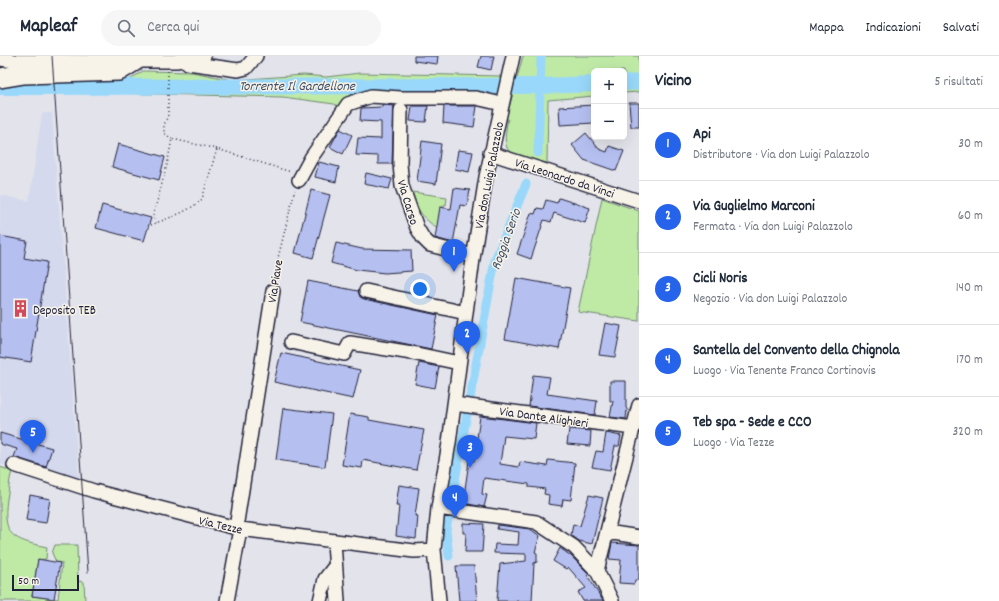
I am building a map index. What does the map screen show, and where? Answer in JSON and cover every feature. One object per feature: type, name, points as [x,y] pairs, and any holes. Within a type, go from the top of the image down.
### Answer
[{"type":"highway","points":[[0,78],[24,74],[119,71],[127,61],[98,56]]},
{"type":"street","points":[[176,61],[204,56]]},
{"type":"street","points":[[220,56],[228,68]]},
{"type":"street","name":"Via don Luigi Palazzolo","points":[[439,601],[434,550],[448,510],[454,404],[459,363],[490,154],[513,56]]},
{"type":"street","points":[[0,59],[41,62],[176,61],[238,70],[246,68],[254,58]]},
{"type":"street","points":[[298,180],[311,158],[348,104],[371,96],[401,104],[476,98],[503,100]]},
{"type":"street","name":"Via Carso","points":[[401,104],[400,164],[402,186],[417,228],[423,238],[430,245],[474,256]]},
{"type":"street","name":"Via Leonardo da Vinci","points":[[490,154],[639,201]]},
{"type":"street","name":"Via Piave","points":[[227,601],[273,291]]},
{"type":"street","points":[[366,291],[466,313]]},
{"type":"street","points":[[291,342],[344,354],[350,343],[412,353],[459,363]]},
{"type":"street","name":"Via Dante Alighieri","points":[[454,404],[633,428]]},
{"type":"street","points":[[597,571],[639,405]]},
{"type":"street","name":"Via Tezze","points":[[14,465],[94,491],[238,529],[419,552],[434,550]]},
{"type":"street","points":[[448,510],[536,522],[574,547],[597,571],[612,601]]},
{"type":"street","points":[[607,532],[639,537]]},
{"type":"street","points":[[334,542],[338,601]]},
{"type":"street","points":[[320,601],[325,579],[335,566]]},
{"type":"path","points":[[168,82],[168,115],[164,125],[164,133],[172,139],[217,149],[289,171],[294,174],[298,180]]},
{"type":"path","points":[[156,223],[153,216],[167,165],[172,139]]},
{"type":"path","points":[[151,225],[190,208],[202,199],[217,149]]},
{"type":"path","name":"Via Piave","points":[[273,291],[280,250],[298,180]]},
{"type":"shaded area","name":"Deposito TEB","points":[[42,113],[52,113],[79,480],[14,459],[10,467],[0,464],[0,195],[29,201]]},
{"type":"green space","points":[[523,56],[639,56],[639,92],[627,93],[627,68],[591,68],[591,96],[548,100],[547,163],[517,156],[507,149],[506,132],[508,119],[506,119]]},
{"type":"green space","points":[[143,71],[192,72],[233,80],[304,75],[326,77],[360,73],[500,76],[496,96],[365,96],[341,108],[334,104],[283,97],[62,92],[61,82],[129,80]]},
{"type":"green space","points":[[412,192],[447,197],[446,205],[443,205],[438,228],[428,221],[421,213]]},
{"type":"green space","points":[[602,198],[639,211],[639,321],[578,312]]},
{"type":"green space","points":[[0,467],[12,471],[6,511],[8,529],[12,534],[26,542],[47,547],[46,559],[38,560],[32,596],[58,599],[62,563],[56,562],[52,553],[55,545],[77,545],[78,581],[84,582],[85,601],[0,601]]},
{"type":"building","points":[[414,56],[438,56],[437,64],[414,61]]},
{"type":"building","points":[[481,56],[494,56],[491,70],[478,67]]},
{"type":"building","points":[[629,103],[639,103],[639,127],[631,127]]},
{"type":"building","points":[[382,105],[394,106],[392,164],[378,164],[378,156],[356,155],[358,138],[381,139],[381,122],[360,121],[361,108],[382,107]]},
{"type":"building","points":[[591,105],[591,123],[560,125],[559,107]]},
{"type":"building","points":[[412,106],[428,106],[426,122],[410,121]]},
{"type":"building","points":[[444,106],[477,106],[474,127],[443,123]]},
{"type":"building","points":[[340,129],[352,135],[343,154],[330,147]]},
{"type":"building","points":[[586,133],[599,149],[607,152],[609,146],[624,151],[616,171],[584,160],[572,145]]},
{"type":"building","points":[[422,141],[441,144],[436,184],[417,181]]},
{"type":"building","points":[[118,144],[165,157],[159,180],[112,167]]},
{"type":"building","points":[[458,150],[473,152],[469,172],[455,169]]},
{"type":"building","points":[[319,162],[339,167],[336,182],[315,177]]},
{"type":"building","points":[[366,173],[392,179],[389,189],[364,184]]},
{"type":"building","points":[[454,188],[470,190],[467,206],[460,205],[453,243],[435,238],[440,207],[451,209]]},
{"type":"building","points":[[311,190],[330,195],[313,258],[295,253]]},
{"type":"building","points":[[559,198],[590,208],[585,223],[554,213],[551,222],[544,220],[531,259],[517,254],[531,213],[535,214],[537,208],[543,209],[546,200],[557,203]]},
{"type":"building","points":[[102,205],[151,218],[144,241],[96,228]]},
{"type":"building","name":"Deposito TEB","points":[[0,236],[27,241],[24,258],[47,262],[31,362],[0,357]]},
{"type":"building","points":[[336,243],[362,249],[411,250],[412,271],[385,273],[357,270],[331,263]]},
{"type":"building","points":[[516,278],[570,288],[559,349],[505,339]]},
{"type":"building","points":[[308,281],[358,291],[360,297],[364,299],[438,315],[431,349],[300,322]]},
{"type":"building","points":[[605,323],[621,326],[615,357],[599,355]]},
{"type":"building","points":[[281,353],[360,370],[353,399],[274,382]]},
{"type":"building","points":[[419,363],[439,367],[435,388],[415,384]]},
{"type":"building","points":[[533,375],[550,377],[547,394],[597,401],[595,415],[529,406]]},
{"type":"building","points":[[610,381],[626,381],[626,419],[610,417],[613,401],[610,401]]},
{"type":"building","points":[[283,408],[332,414],[325,467],[276,460]]},
{"type":"building","points":[[350,414],[369,417],[369,420],[424,430],[416,470],[363,460],[362,468],[342,465]]},
{"type":"building","points":[[480,416],[536,423],[534,439],[504,436],[500,464],[519,467],[520,462],[547,466],[548,460],[575,463],[571,500],[563,499],[562,506],[548,504],[549,495],[544,494],[545,489],[529,487],[529,484],[484,478],[482,494],[487,495],[484,507],[463,503],[469,461],[474,461]]},
{"type":"building","points":[[569,429],[591,431],[590,446],[567,444]]},
{"type":"building","points":[[0,433],[52,448],[46,467],[14,457],[17,449],[0,444]]},
{"type":"building","points":[[606,433],[621,436],[619,446],[615,446],[610,470],[592,467],[596,451],[603,452]]},
{"type":"building","points":[[399,485],[419,488],[415,516],[418,516],[416,539],[396,536],[399,506],[396,506]]},
{"type":"building","points":[[30,495],[50,499],[46,523],[26,520]]},
{"type":"building","points":[[589,495],[603,498],[592,544],[579,541],[571,535],[573,524],[580,526]]},
{"type":"building","points":[[463,523],[484,524],[482,552],[465,552],[466,533],[463,533]]},
{"type":"building","points":[[498,525],[530,529],[540,536],[535,552],[537,553],[537,562],[534,563],[532,601],[497,601],[500,564],[526,561],[526,554],[494,553],[495,544],[518,545],[519,532],[497,529]]},
{"type":"building","points":[[612,543],[639,545],[639,580],[635,580],[634,584],[619,583],[621,560],[609,559]]},
{"type":"building","points":[[560,548],[571,556],[589,574],[587,575],[603,601],[583,601],[578,592],[586,588],[568,567],[566,569],[553,561]]},
{"type":"building","points":[[38,559],[60,563],[54,599],[32,596]]},
{"type":"building","points":[[456,566],[474,566],[477,601],[459,601]]},
{"type":"waterway","name":"Roggia Serio","points":[[538,153],[541,56]]},
{"type":"waterway","name":"Torrente Il Gardellone","points":[[627,83],[639,82]]},
{"type":"waterway","name":"Torrente Il Gardellone","points":[[0,87],[540,86],[591,84]]},
{"type":"waterway","name":"Roggia Serio","points":[[449,556],[446,530],[495,260],[526,184]]},
{"type":"tram line","points":[[52,56],[88,572]]},
{"type":"place","name":"Api","points":[[454,272]]},
{"type":"place","name":"Deposito TEB","points":[[20,309]]},
{"type":"place","name":"Via Guglielmo Marconi","points":[[467,354]]},
{"type":"place","name":"Teb spa - Sede e CCO","points":[[33,453]]},
{"type":"place","name":"Cicli Noris","points":[[470,468]]},
{"type":"place","name":"Santella del Convento della Chignola","points":[[455,518]]}]
